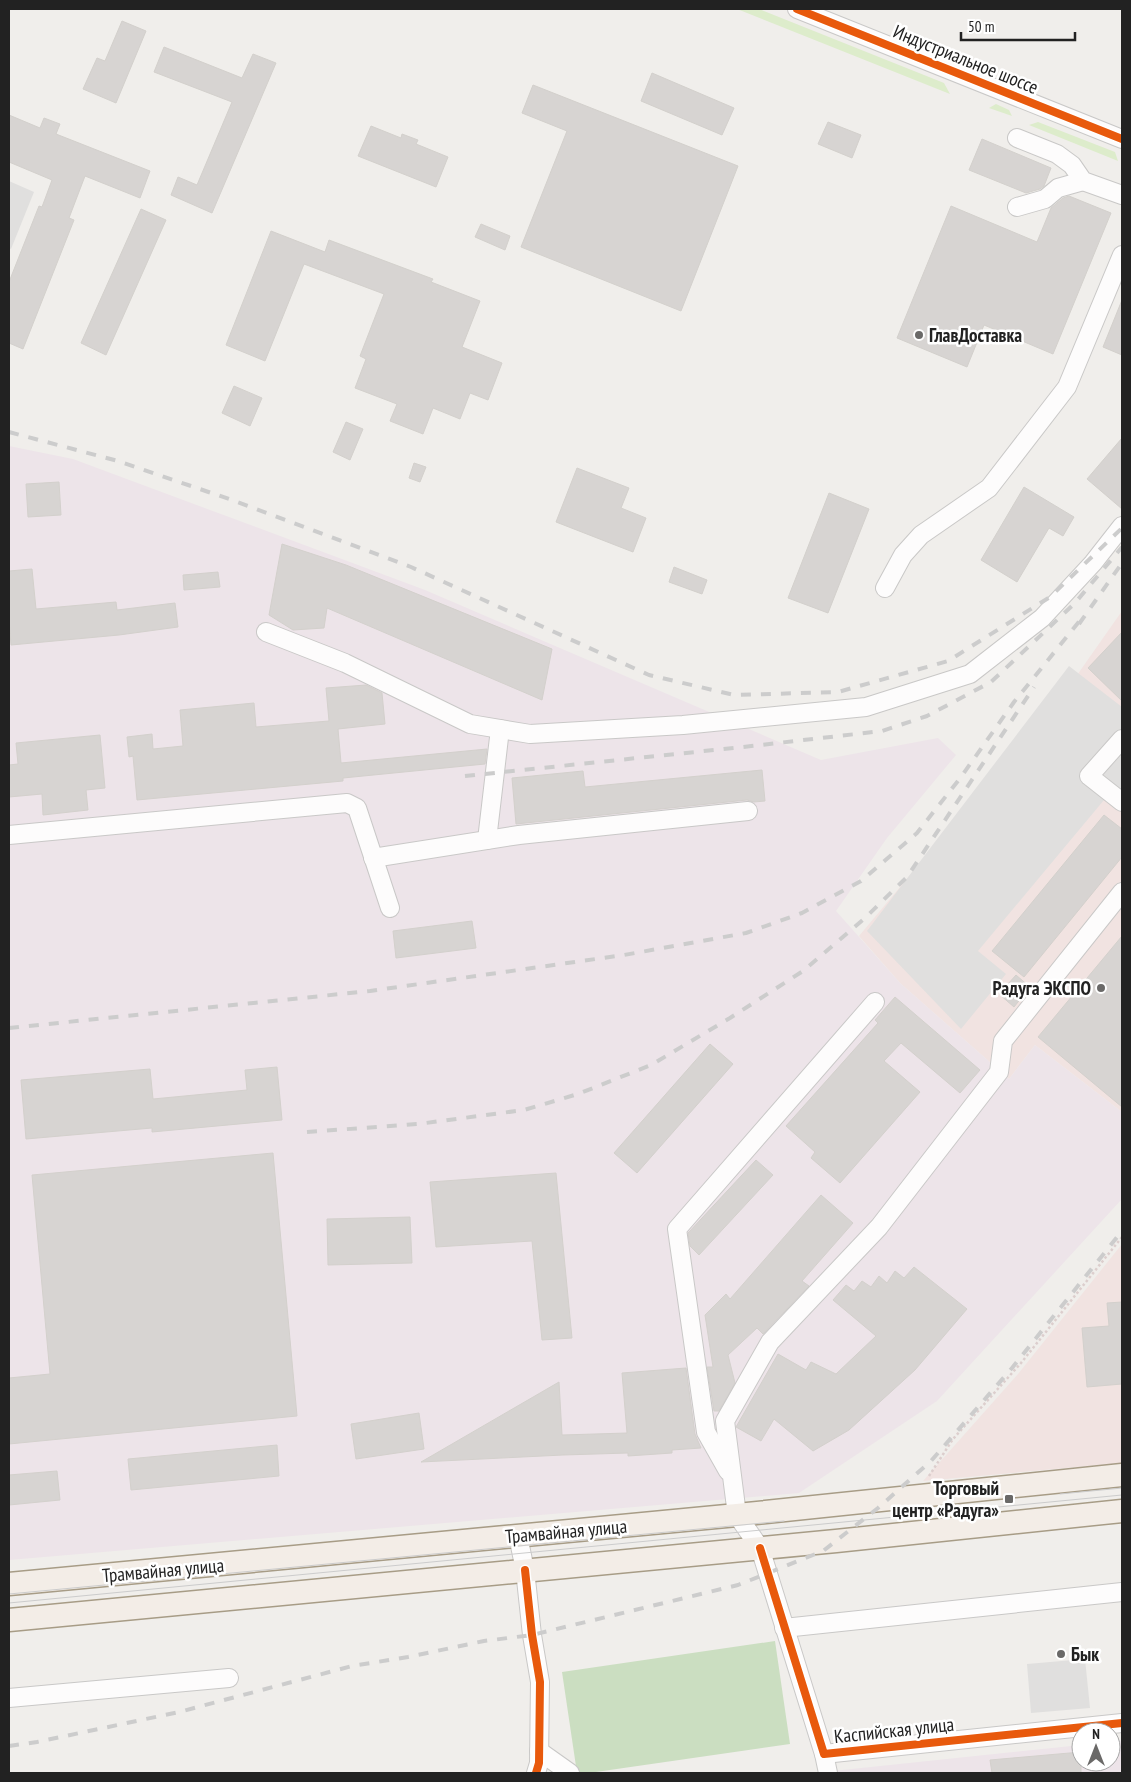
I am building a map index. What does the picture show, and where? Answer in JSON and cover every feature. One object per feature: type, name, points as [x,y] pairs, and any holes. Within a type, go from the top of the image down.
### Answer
[{"type":"main road","name":"Трамвайная улица","points":[[9,1584],[737,1515],[1122,1475]]},
{"type":"main road","name":"Трамвайная улица","points":[[9,1620],[760,1548],[1122,1511]]},
{"type":"street","name":"Индустриальное шоссе","points":[[798,9],[1122,139]]},
{"type":"street","points":[[1017,138],[1057,154],[1072,165],[1083,181]]},
{"type":"street","points":[[1017,206],[1045,199],[1058,188],[1083,181],[1122,195]]},
{"type":"street","points":[[885,588],[903,555],[921,535],[989,488],[1067,387],[1122,255]]},
{"type":"street","points":[[266,632],[345,663],[470,724],[530,734],[683,725],[866,707],[970,674],[1042,618],[1093,563],[1122,526]]},
{"type":"street","points":[[487,840],[500,729]]},
{"type":"street","points":[[1122,739],[1089,776],[1122,802]]},
{"type":"street","points":[[9,835],[346,803],[357,808],[390,908]]},
{"type":"street","points":[[373,858],[519,835],[748,812]]},
{"type":"street","points":[[737,1515],[725,1421],[770,1342],[879,1227],[999,1072],[1003,1041],[1122,892]]},
{"type":"street","points":[[733,1480],[706,1432],[677,1229],[875,1002]]},
{"type":"street","name":"Каспийская улица","points":[[737,1515],[760,1548],[824,1754],[1122,1723]]},
{"type":"street","points":[[518,1536],[525,1570],[532,1635],[540,1682],[539,1763],[536,1773]]},
{"type":"street","points":[[784,1628],[1122,1592]]},
{"type":"street","points":[[9,1698],[229,1678]]},
{"type":"street","points":[[539,1751],[570,1773]]},
{"type":"street","points":[[824,1754],[828,1773]]},
{"type":"path","points":[[926,1495],[929,1476],[953,1439],[1021,1364],[1122,1237]]},
{"type":"shaded area","points":[[9,181],[34,192],[11,249],[9,248]]},
{"type":"shaded area","points":[[9,446],[73,459],[425,590],[821,760],[938,738],[956,755],[887,838],[836,911],[900,983],[1009,1079],[1035,1045],[1122,1112],[1122,1199],[937,1401],[799,1493],[9,1560]]},
{"type":"shaded area","points":[[1122,611],[1122,1112],[1035,1045],[1009,1079],[900,983],[859,936],[1075,678]]},
{"type":"shaded area","points":[[1069,666],[1122,707],[1122,794],[1114,788],[978,951],[1006,974],[961,1029],[867,931]]},
{"type":"shaded area","points":[[1122,1244],[1122,1463],[923,1481],[1018,1374]]},
{"type":"shaded area","points":[[1085,1659],[1090,1708],[1031,1713],[1027,1664]]},
{"type":"shaded area","points":[[1121,1741],[1122,1773],[814,1773],[1071,1746],[1071,1772],[1121,1772]]},
{"type":"green space","points":[[737,9],[759,9],[944,83],[950,94]]},
{"type":"green space","points":[[996,104],[1009,110],[1012,116],[989,108]]},
{"type":"green space","points":[[1038,122],[1115,152],[1118,161],[1029,125]]},
{"type":"green space","points":[[775,1641],[790,1744],[589,1773],[577,1773],[562,1672]]},
{"type":"building","points":[[122,21],[146,31],[116,103],[83,89],[97,58],[105,61]]},
{"type":"building","points":[[164,47],[242,78],[253,54],[276,63],[212,213],[171,195],[178,177],[197,185],[232,102],[154,72]]},
{"type":"building","points":[[652,73],[734,108],[722,135],[641,101]]},
{"type":"building","points":[[533,85],[738,166],[681,311],[521,247],[567,131],[522,113]]},
{"type":"building","points":[[9,115],[40,128],[44,118],[60,124],[56,134],[150,171],[140,198],[85,176],[69,218],[74,220],[23,349],[9,343],[9,282],[39,206],[42,207],[52,180],[9,162]]},
{"type":"building","points":[[828,122],[861,135],[852,158],[818,144]]},
{"type":"building","points":[[371,126],[401,138],[402,134],[418,140],[416,144],[448,157],[436,187],[358,156]]},
{"type":"building","points":[[982,139],[1051,168],[1044,186],[1026,193],[969,170]]},
{"type":"building","points":[[1069,196],[1111,213],[1053,354],[984,325],[967,367],[897,338],[951,206],[1037,242],[1051,208],[1063,198]]},
{"type":"building","points":[[141,209],[166,220],[106,355],[81,343]]},
{"type":"building","points":[[481,224],[510,236],[505,250],[475,237]]},
{"type":"building","points":[[271,231],[325,252],[329,240],[433,279],[431,282],[480,301],[462,347],[502,363],[488,400],[470,393],[460,419],[433,408],[423,434],[390,421],[397,404],[355,388],[366,359],[360,356],[384,294],[304,264],[265,361],[226,345]]},
{"type":"building","points":[[1122,300],[1122,355],[1103,347]]},
{"type":"building","points":[[234,386],[262,398],[250,426],[222,413]]},
{"type":"building","points":[[346,422],[363,429],[350,460],[333,452]]},
{"type":"building","points":[[1122,438],[1122,509],[1087,479]]},
{"type":"building","points":[[414,463],[426,467],[420,482],[409,478]]},
{"type":"building","points":[[577,468],[629,488],[621,508],[646,518],[633,552],[556,522]]},
{"type":"building","points":[[59,482],[61,515],[28,517],[26,484]]},
{"type":"building","points":[[1024,487],[1074,517],[1063,536],[1049,528],[1017,582],[981,560]]},
{"type":"building","points":[[829,493],[869,509],[828,613],[788,598]]},
{"type":"building","points":[[282,544],[346,565],[552,649],[542,700],[327,608],[324,628],[293,630],[269,615]]},
{"type":"building","points":[[674,567],[707,580],[702,594],[669,582]]},
{"type":"building","points":[[32,569],[36,609],[116,602],[117,610],[175,603],[178,627],[119,635],[11,645],[9,571]]},
{"type":"building","points":[[218,572],[220,587],[184,590],[183,575]]},
{"type":"building","points":[[1122,632],[1122,701],[1088,668]]},
{"type":"building","points":[[366,685],[382,693],[385,724],[338,729],[341,763],[487,749],[485,764],[343,778],[343,781],[137,800],[133,756],[129,757],[127,737],[152,734],[153,749],[183,746],[180,710],[254,703],[256,727],[329,721],[326,688]]},
{"type":"building","points":[[100,735],[105,788],[86,790],[88,810],[43,815],[42,794],[9,797],[9,765],[18,764],[16,743]]},
{"type":"building","points":[[762,770],[765,801],[754,802],[747,800],[516,824],[512,778],[583,771],[585,787]]},
{"type":"building","points":[[1104,815],[1122,829],[1122,857],[1024,977],[992,951]]},
{"type":"building","points":[[472,921],[476,948],[396,958],[393,931]]},
{"type":"building","name":"Радуга ЭКСПО","points":[[1122,936],[1122,1107],[1038,1037]]},
{"type":"building","points":[[1016,975],[1030,987],[1014,1007],[999,994]]},
{"type":"building","points":[[895,997],[980,1070],[960,1093],[901,1043],[884,1061],[920,1092],[840,1183],[811,1158],[815,1152],[786,1126],[878,1023],[875,1020]]},
{"type":"building","points":[[710,1044],[733,1064],[637,1173],[614,1153]]},
{"type":"building","points":[[277,1067],[282,1120],[152,1132],[152,1128],[26,1139],[21,1080],[150,1069],[153,1099],[247,1090],[245,1070]]},
{"type":"building","points":[[273,1153],[297,1416],[9,1444],[9,1378],[50,1374],[32,1175]]},
{"type":"building","points":[[756,1160],[773,1175],[699,1255],[690,1246],[688,1233]]},
{"type":"building","points":[[556,1173],[572,1338],[542,1340],[532,1241],[436,1247],[430,1182]]},
{"type":"building","points":[[821,1195],[853,1223],[802,1281],[809,1286],[763,1334],[757,1328],[728,1355],[735,1383],[719,1411],[714,1411],[707,1367],[713,1367],[705,1315],[726,1294],[730,1299]]},
{"type":"building","points":[[410,1217],[412,1263],[328,1265],[327,1219]]},
{"type":"building","points":[[914,1267],[967,1309],[915,1370],[849,1430],[813,1451],[774,1419],[761,1441],[736,1427],[778,1354],[806,1370],[811,1362],[836,1374],[876,1336],[833,1300],[846,1285],[854,1291],[862,1281],[871,1287],[879,1276],[887,1283],[895,1271],[904,1278]]},
{"type":"building","points":[[1122,1302],[1122,1384],[1087,1387],[1082,1328],[1109,1326],[1107,1303]]},
{"type":"building","points":[[686,1368],[695,1434],[701,1448],[672,1450],[672,1453],[628,1456],[628,1453],[421,1462],[559,1382],[562,1435],[627,1433],[622,1373]]},
{"type":"building","points":[[419,1413],[424,1449],[356,1459],[351,1424]]},
{"type":"building","points":[[277,1445],[279,1476],[131,1490],[128,1459]]},
{"type":"building","points":[[57,1471],[60,1500],[9,1505],[9,1475]]},
{"type":"building","points":[[1071,1753],[1071,1772],[1081,1773],[992,1773],[990,1760]]},
{"type":"tram line","points":[[1060,1494],[1122,1488]]},
{"type":"tram line","points":[[9,1603],[1122,1495]]},
{"type":"tram line","points":[[9,1594],[784,1521]]},
{"type":"railway","points":[[9,432],[118,461],[229,499],[411,567],[649,675],[734,695],[838,692],[948,661],[1050,597],[1122,528]]},
{"type":"railway","points":[[465,776],[882,731],[927,716],[991,682],[1075,603],[1122,547]]},
{"type":"railway","points":[[1079,624],[1122,563]]},
{"type":"railway","points":[[9,1028],[370,991],[624,955],[746,933],[802,913],[861,881],[917,833],[961,777],[1014,702],[1082,618]]},
{"type":"railway","points":[[307,1132],[418,1124],[524,1110],[578,1094],[651,1065],[730,1018],[803,971],[865,918],[907,877],[1034,687]]},
{"type":"railway","points":[[9,1746],[37,1742],[179,1712],[352,1666],[408,1657],[484,1641],[532,1635],[738,1585],[823,1551],[878,1508],[931,1461],[1012,1368],[1122,1231]]},
{"type":"cycle path","points":[[797,9],[1122,139]]},
{"type":"cycle path","points":[[760,1548],[824,1754],[1122,1723]]},
{"type":"cycle path","points":[[525,1570],[532,1635],[540,1682],[539,1763],[536,1773]]},
{"type":"place","name":"ГлавДоставка","points":[[919,335]]},
{"type":"place","name":"Радуга ЭКСПО","points":[[1101,988]]},
{"type":"place","name":"Торговый центр «Радуга»","points":[[1009,1499]]},
{"type":"place","name":"Бык","points":[[1061,1654]]}]
